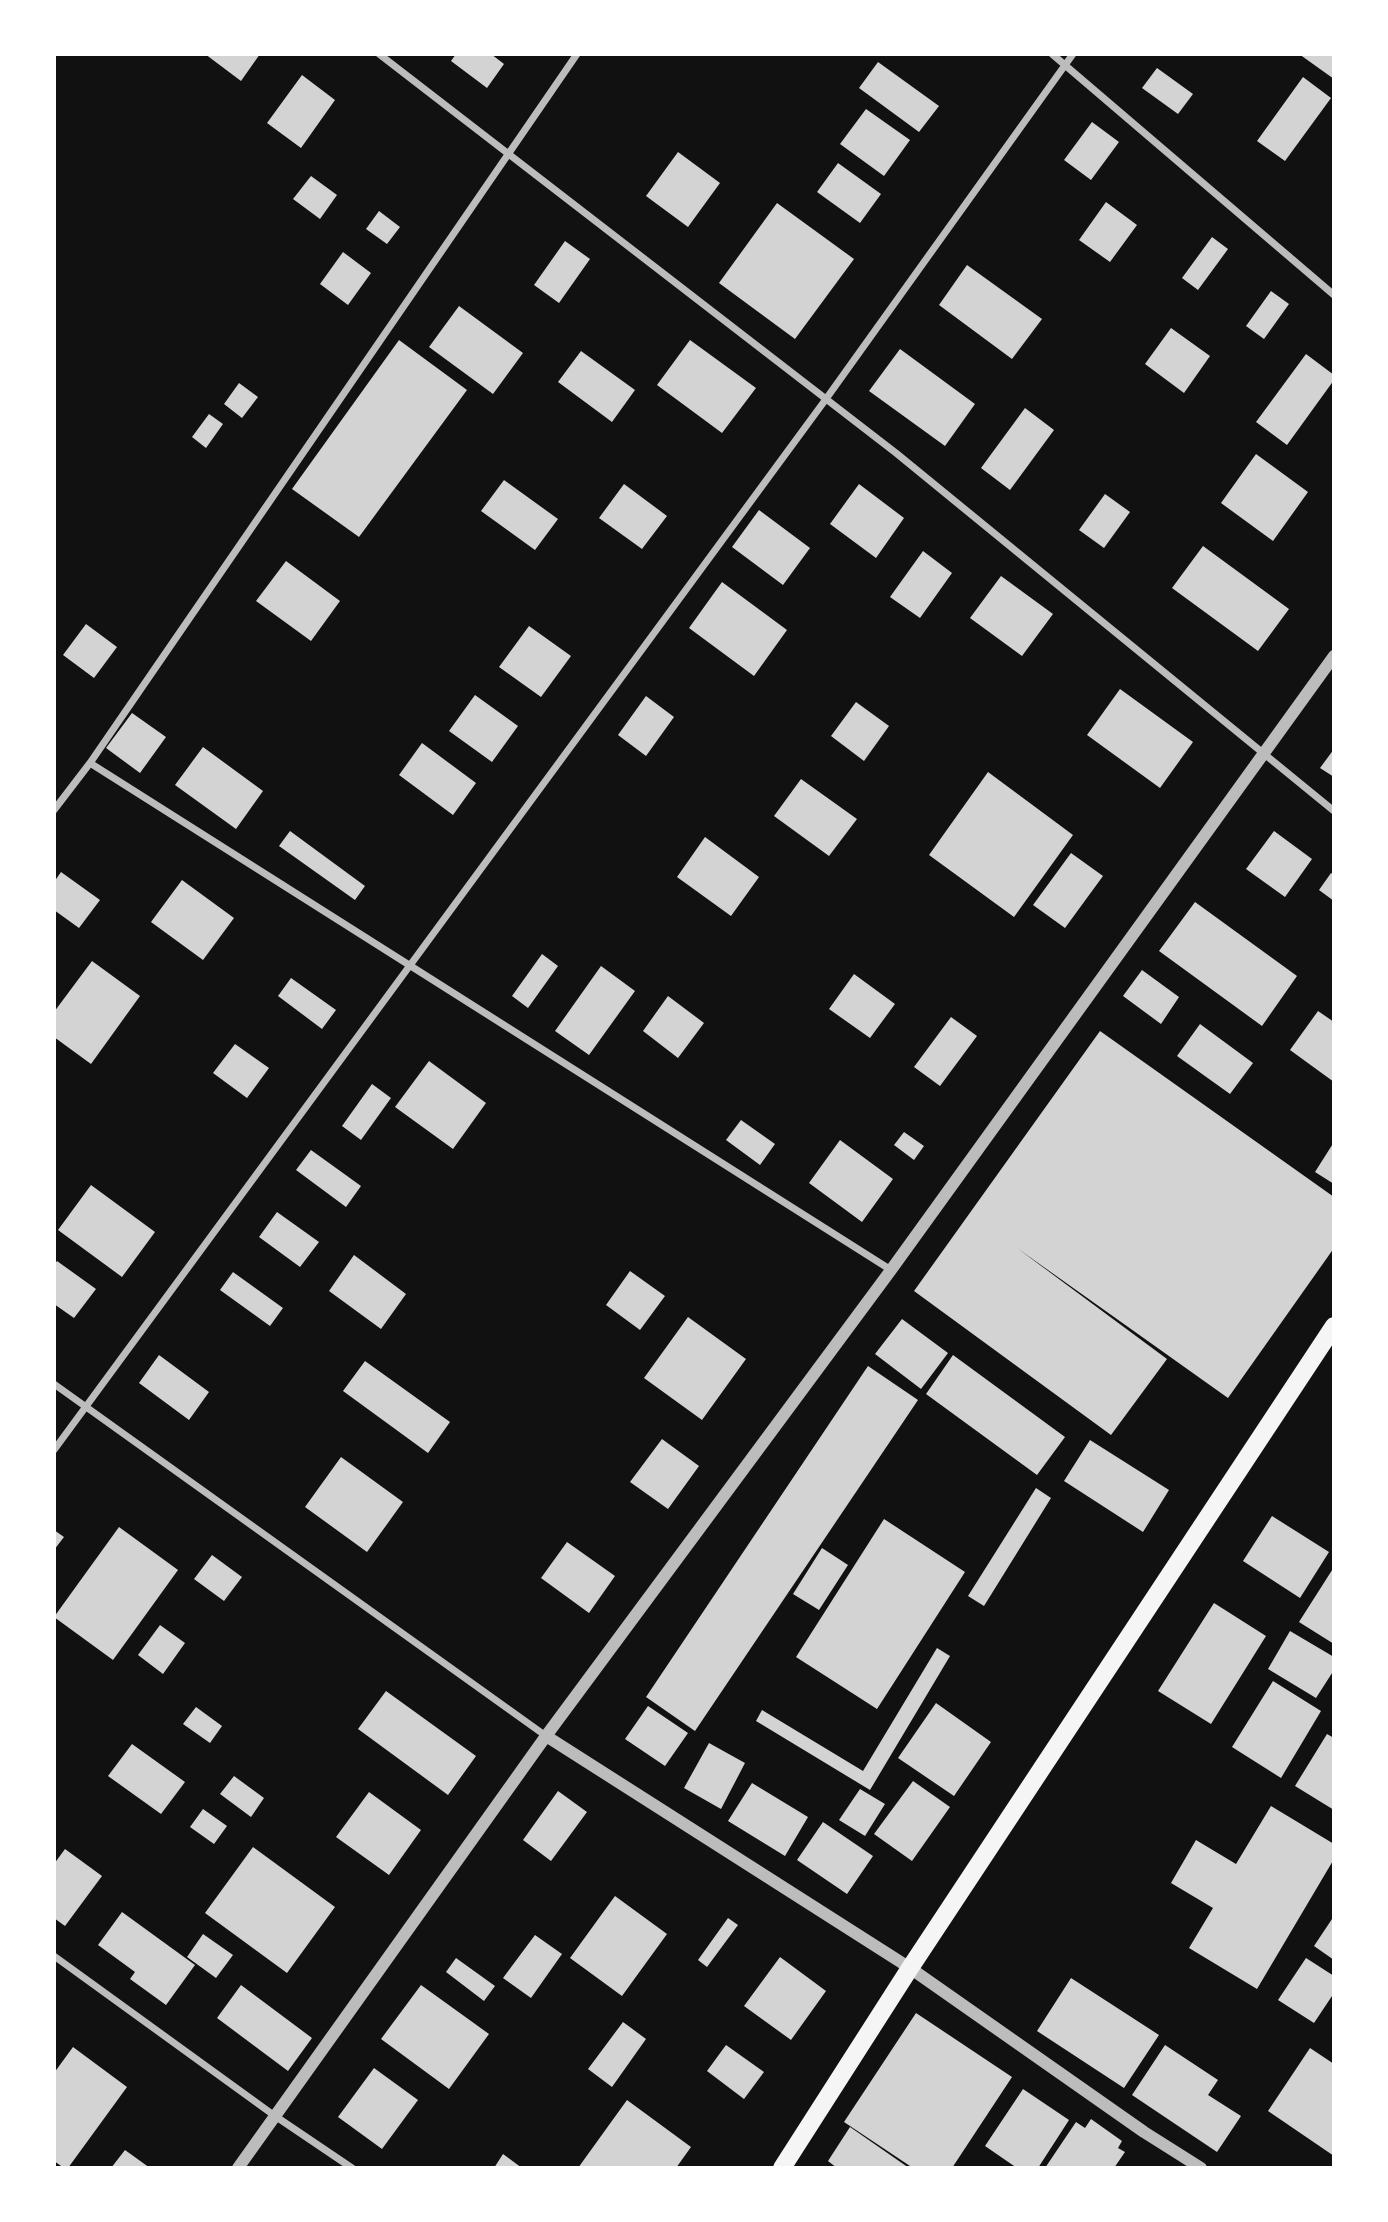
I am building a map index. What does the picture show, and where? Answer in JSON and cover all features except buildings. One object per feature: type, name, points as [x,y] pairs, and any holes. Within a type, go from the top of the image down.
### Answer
[{"type":"main road","points":[[782,2168],[910,1968],[1334,1326]]},
{"type":"street","points":[[379,54],[826,399],[1334,811]]},
{"type":"street","points":[[54,810],[90,763],[577,54]]},
{"type":"street","points":[[1052,54],[1334,295]]},
{"type":"street","points":[[54,1450],[826,399],[1073,54]]},
{"type":"street","points":[[238,2168],[545,1736],[891,1270],[1334,656]]},
{"type":"street","points":[[90,763],[891,1270]]},
{"type":"street","points":[[54,1384],[545,1736],[910,1968],[1143,2132],[1200,2168]]},
{"type":"street","points":[[54,1956],[275,2116],[352,2168]]}]
